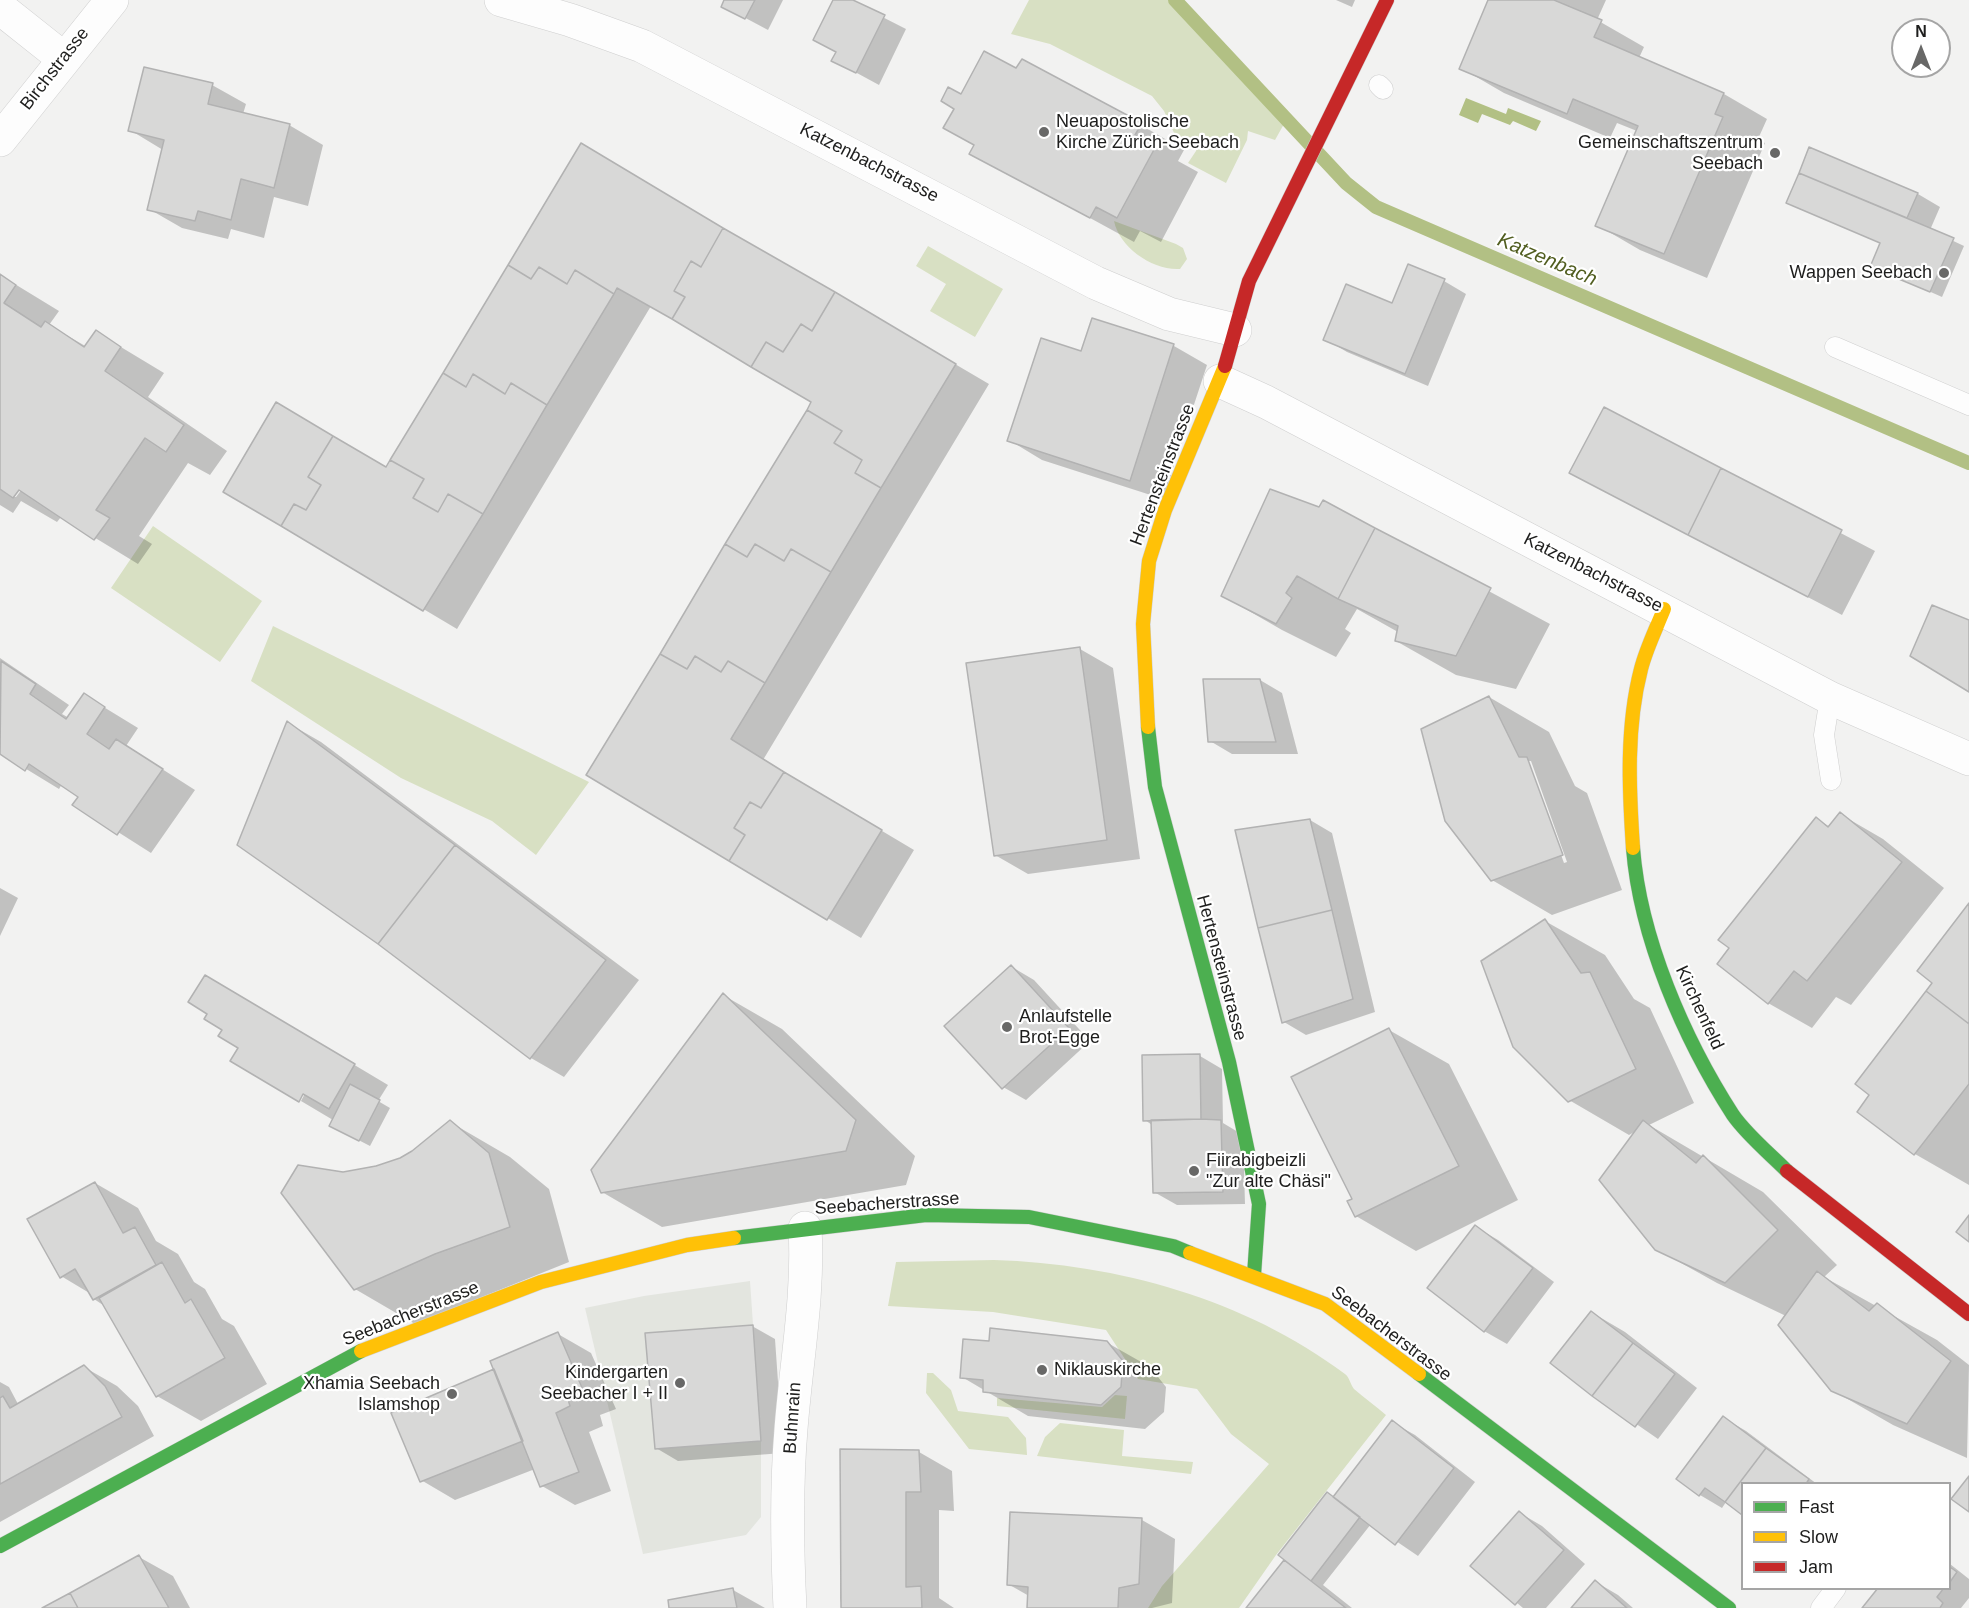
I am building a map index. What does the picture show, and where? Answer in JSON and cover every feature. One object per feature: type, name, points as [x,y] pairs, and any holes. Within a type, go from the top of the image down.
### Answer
[{"type":"street","name":"Birchstrasse","points":[[0,140],[63,58],[112,0]]},
{"type":"street","name":"Katzenbachstrasse","points":[[501,0],[570,20],[642,46],[1096,283],[1169,314],[1235,330]]},
{"type":"street","name":"Hertensteinstrasse","points":[[1254,1275],[1259,1204],[1229,1062],[1155,787],[1144,699],[1143,624],[1149,561],[1166,510],[1220,381],[1249,281],[1327,120],[1347,87],[1387,0]]},
{"type":"street","points":[[0,8],[63,58]]},
{"type":"street","name":"Katzenbachstrasse","points":[[1220,381],[1664,609],[1830,698],[1969,759]]},
{"type":"street","name":"Kirchenfeld","points":[[1664,609],[1641,669],[1632,734],[1629,784],[1636,884],[1656,958],[1673,1000],[1698,1052],[1734,1116],[1743,1126],[1797,1182],[1969,1314]]},
{"type":"street","name":"Seebacherstrasse","points":[[0,1546],[374,1344],[541,1282],[687,1245],[805,1228],[927,1215],[1029,1217],[1173,1246],[1325,1304],[1729,1608]]},
{"type":"street","name":"Buhnrain","points":[[790,1608],[786,1530],[790,1431],[807,1263],[805,1228]]},
{"type":"lane","points":[[1835,346],[1969,405]]},
{"type":"lane","points":[[1830,698],[1824,735],[1831,780]]},
{"type":"lane","points":[[1821,1608],[1834,1590]]},
{"type":"shaded area","points":[[1029,0],[1168,0],[1267,103],[1284,124],[1275,140],[1248,131],[1247,140],[1226,183],[1188,163],[1196,151],[1195,143],[1175,135],[1164,111],[1152,96],[1050,44],[1011,34]]},
{"type":"shaded area","points":[[1466,98],[1506,114],[1508,108],[1541,121],[1536,131],[1513,121],[1510,125],[1482,114],[1478,123],[1459,115]]},
{"type":"shaded area","points":[[1114,221],[1176,244],[1183,248],[1187,259],[1180,269],[1170,269],[1149,262],[1139,256],[1123,240]]},
{"type":"shaded area","points":[[928,246],[1003,289],[975,337],[930,311],[946,284],[916,266]]},
{"type":"shaded area","points":[[153,526],[262,601],[220,662],[111,588]]},
{"type":"shaded area","points":[[273,626],[589,782],[536,855],[492,821],[401,778],[251,681]]},
{"type":"shaded area","points":[[994,1260],[1041,1263],[1133,1278],[1178,1290],[1223,1306],[1265,1325],[1306,1348],[1345,1374],[1354,1389],[1386,1415],[1276,1555],[1239,1608],[1148,1608],[1162,1586],[1269,1464],[1231,1434],[1197,1389],[1138,1379],[1106,1330],[993,1312],[888,1306],[896,1262]]},
{"type":"shaded area","name":"Kindergarten Seebacher I + II","points":[[750,1281],[761,1441],[761,1517],[746,1535],[643,1554],[585,1308],[644,1296]]},
{"type":"shaded area","points":[[927,1373],[933,1373],[951,1390],[958,1411],[1008,1417],[1026,1438],[1027,1455],[969,1449],[926,1393]]},
{"type":"shaded area","points":[[1115,1395],[1127,1396],[1125,1419],[997,1406],[997,1398],[1102,1407]]},
{"type":"shaded area","points":[[1060,1423],[1124,1430],[1122,1456],[1193,1462],[1191,1474],[1037,1456],[1045,1437]]},
{"type":"building","points":[[724,0],[755,0],[745,19],[721,7]]},
{"type":"building","points":[[833,0],[853,0],[885,15],[856,73],[831,61],[836,52],[813,40]]},
{"type":"building","points":[[1488,0],[1554,0],[1602,20],[1594,37],[1724,93],[1715,114],[1723,117],[1664,254],[1595,226],[1638,126],[1573,99],[1567,114],[1459,69]]},
{"type":"building","name":"Neuapostolische Kirche Zürich-Seebach","points":[[984,51],[1016,68],[1022,59],[1142,123],[1135,135],[1156,146],[1117,218],[1096,207],[1090,218],[969,154],[974,145],[943,128],[954,109],[941,101],[948,87],[961,94]]},
{"type":"building","points":[[144,67],[213,83],[208,104],[290,124],[274,188],[241,179],[231,220],[198,211],[195,221],[147,210],[164,140],[128,131]]},
{"type":"building","points":[[581,143],[723,228],[701,267],[691,261],[674,291],[685,297],[672,319],[617,288],[614,294],[575,270],[567,284],[539,267],[531,279],[508,265]]},
{"type":"building","points":[[1809,147],[1918,193],[1907,218],[1799,173]]},
{"type":"building","points":[[1799,173],[1954,238],[1930,292],[1870,267],[1880,243],[1786,203]]},
{"type":"building","points":[[723,228],[835,292],[812,331],[801,324],[783,352],[766,342],[751,367],[672,319],[685,297],[674,291],[691,261],[701,267]]},
{"type":"building","points":[[1408,264],[1445,279],[1405,374],[1323,340],[1346,284],[1392,303]]},
{"type":"building","points":[[508,265],[531,279],[539,267],[567,284],[575,270],[614,294],[547,405],[511,383],[505,394],[473,374],[466,387],[443,373]]},
{"type":"building","points":[[0,274],[16,285],[4,303],[41,327],[45,321],[84,347],[96,330],[121,347],[105,371],[184,425],[166,452],[145,438],[96,510],[110,518],[94,540],[19,490],[13,498],[0,489]]},
{"type":"building","points":[[835,292],[956,364],[881,488],[855,473],[862,460],[834,443],[842,431],[807,410],[811,402],[751,367],[766,342],[783,352],[801,324],[812,331]]},
{"type":"building","points":[[1092,318],[1174,344],[1130,481],[1007,441],[1041,338],[1081,351]]},
{"type":"building","points":[[443,373],[466,387],[473,374],[505,394],[511,383],[547,405],[483,514],[448,494],[438,512],[413,498],[424,479],[390,460]]},
{"type":"building","points":[[276,402],[333,436],[308,477],[321,485],[306,510],[294,504],[281,526],[223,492]]},
{"type":"building","points":[[1604,407],[1721,468],[1688,535],[1569,473]]},
{"type":"building","points":[[807,410],[842,431],[834,443],[862,460],[855,473],[881,488],[831,572],[791,549],[784,561],[755,544],[747,557],[725,544]]},
{"type":"building","points":[[333,436],[386,467],[390,460],[424,479],[413,498],[438,512],[448,494],[483,514],[423,611],[281,526],[294,504],[306,510],[321,485],[308,477]]},
{"type":"building","points":[[1721,468],[1842,530],[1808,597],[1688,535]]},
{"type":"building","points":[[1270,489],[1319,507],[1323,500],[1375,528],[1338,599],[1297,576],[1286,593],[1292,598],[1276,624],[1221,596]]},
{"type":"building","points":[[1375,528],[1491,588],[1456,656],[1395,641],[1398,626],[1338,599]]},
{"type":"building","points":[[725,544],[747,557],[755,544],[784,561],[791,549],[831,572],[765,683],[728,661],[721,672],[695,656],[687,669],[660,654]]},
{"type":"building","points":[[1932,605],[1969,620],[1969,692],[1910,656]]},
{"type":"building","points":[[1080,647],[1107,840],[994,856],[966,663]]},
{"type":"building","points":[[660,654],[687,669],[695,656],[721,672],[728,661],[765,683],[731,739],[784,772],[761,808],[750,802],[734,828],[745,835],[729,861],[586,775]]},
{"type":"building","points":[[1,661],[36,684],[30,694],[66,719],[84,693],[105,707],[87,734],[109,749],[116,739],[163,769],[117,835],[72,805],[78,797],[29,764],[25,771],[0,754]]},
{"type":"building","points":[[1203,679],[1260,679],[1276,742],[1208,742]]},
{"type":"building","points":[[1489,696],[1519,757],[1527,757],[1563,855],[1491,881],[1445,821],[1421,729]]},
{"type":"building","points":[[287,721],[455,845],[378,944],[237,845]]},
{"type":"building","points":[[784,772],[882,830],[827,920],[729,861],[745,835],[734,828],[750,802],[761,808]]},
{"type":"building","points":[[1840,812],[1902,862],[1807,981],[1794,971],[1768,1004],[1717,964],[1729,948],[1718,940],[1816,817],[1828,827]]},
{"type":"building","points":[[1310,819],[1332,910],[1258,928],[1235,830]]},
{"type":"building","points":[[455,845],[606,960],[530,1059],[378,944]]},
{"type":"building","points":[[1969,903],[1969,1024],[1926,991],[1932,983],[1917,971]]},
{"type":"building","points":[[1332,910],[1353,999],[1282,1023],[1258,928]]},
{"type":"building","points":[[1545,919],[1581,973],[1590,972],[1636,1069],[1568,1102],[1513,1047],[1481,961]]},
{"type":"building","name":"Anlaufstelle Brot-Egge","points":[[1011,965],[1069,1028],[1002,1089],[944,1026]]},
{"type":"building","points":[[205,975],[355,1064],[329,1109],[303,1094],[299,1102],[230,1061],[238,1048],[218,1036],[222,1030],[204,1019],[207,1014],[188,1002]]},
{"type":"building","points":[[1926,991],[1969,1024],[1969,1084],[1914,1155],[1857,1112],[1869,1095],[1855,1084]]},
{"type":"building","points":[[723,993],[856,1120],[846,1151],[601,1193],[591,1170]]},
{"type":"building","points":[[1389,1028],[1459,1166],[1355,1217],[1347,1201],[1352,1199],[1291,1077]]},
{"type":"building","points":[[1200,1054],[1201,1119],[1143,1121],[1142,1055]]},
{"type":"building","points":[[350,1084],[380,1100],[359,1141],[329,1126]]},
{"type":"building","points":[[450,1120],[489,1153],[510,1227],[435,1254],[354,1290],[281,1193],[298,1165],[343,1172],[376,1166],[400,1158],[412,1151]]},
{"type":"building","points":[[1151,1120],[1221,1120],[1223,1192],[1153,1193]]},
{"type":"building","points":[[1643,1120],[1696,1163],[1703,1155],[1778,1230],[1725,1283],[1655,1250],[1599,1180]]},
{"type":"building","points":[[95,1182],[123,1233],[135,1227],[156,1265],[93,1300],[75,1269],[60,1278],[27,1219]]},
{"type":"building","points":[[1969,1215],[1969,1242],[1956,1232]]},
{"type":"building","points":[[1475,1225],[1533,1268],[1484,1332],[1427,1288]]},
{"type":"building","points":[[162,1262],[185,1303],[191,1299],[225,1358],[156,1397],[99,1298]]},
{"type":"building","points":[[1817,1271],[1869,1311],[1877,1303],[1951,1361],[1907,1424],[1831,1391],[1778,1325]]},
{"type":"building","points":[[1591,1311],[1633,1343],[1592,1396],[1550,1363]]},
{"type":"building","name":"Kindergarten Seebacher I + II","points":[[753,1325],[761,1441],[655,1449],[645,1333]]},
{"type":"building","name":"Niklauskirche","points":[[990,1328],[1107,1341],[1123,1361],[1121,1387],[1101,1405],[983,1392],[983,1380],[960,1378],[963,1339],[989,1341]]},
{"type":"building","points":[[558,1332],[583,1390],[567,1396],[570,1406],[556,1413],[579,1472],[540,1487],[490,1361]]},
{"type":"building","points":[[1633,1343],[1675,1374],[1635,1427],[1592,1396]]},
{"type":"building","points":[[84,1365],[105,1386],[122,1417],[0,1484],[0,1398],[3,1396],[10,1408]]},
{"type":"building","points":[[494,1369],[523,1441],[420,1482],[391,1413]]},
{"type":"building","points":[[1723,1416],[1766,1448],[1725,1502],[1705,1488],[1699,1496],[1676,1479]]},
{"type":"building","points":[[1392,1420],[1454,1468],[1395,1545],[1333,1497]]},
{"type":"building","points":[[1766,1448],[1809,1479],[1807,1482],[1741,1482],[1741,1514],[1725,1502]]},
{"type":"building","points":[[840,1449],[919,1450],[921,1492],[906,1492],[906,1587],[921,1586],[922,1608],[841,1608]]},
{"type":"building","points":[[1969,1476],[1969,1512],[1951,1499]]},
{"type":"building","points":[[1327,1492],[1360,1517],[1311,1581],[1278,1555]]},
{"type":"building","points":[[1519,1511],[1564,1550],[1515,1605],[1470,1566]]},
{"type":"building","points":[[1010,1512],[1142,1518],[1139,1584],[1119,1588],[1118,1608],[1027,1608],[1028,1587],[1007,1585]]},
{"type":"building","points":[[139,1555],[169,1608],[78,1608],[70,1593]]},
{"type":"building","points":[[1284,1560],[1311,1581],[1346,1608],[1246,1608]]},
{"type":"building","points":[[1951,1568],[1957,1572],[1951,1581]]},
{"type":"building","points":[[1595,1580],[1627,1608],[1571,1608]]},
{"type":"building","points":[[733,1588],[737,1608],[669,1608],[668,1600]]},
{"type":"building","points":[[1876,1590],[1942,1590],[1937,1597],[1943,1603],[1940,1608],[1862,1608]]},
{"type":"building","points":[[70,1593],[78,1608],[42,1608]]},
{"type":"waterway","name":"Katzenbach","points":[[1175,0],[1346,183],[1376,207],[1969,463]]},
{"type":"traffic: fast","points":[[1148,727],[1155,787],[1229,1062],[1259,1204],[1254,1275]]},
{"type":"traffic: fast","points":[[1633,848],[1637,882],[1645,917],[1667,987],[1682,1021],[1733,1115],[1751,1137],[1787,1171]]},
{"type":"traffic: fast","points":[[734,1238],[926,1215],[1029,1217],[1173,1246],[1190,1253]]},
{"type":"traffic: fast","points":[[0,1546],[361,1351]]},
{"type":"traffic: fast","points":[[1419,1374],[1729,1608]]},
{"type":"traffic: slow","points":[[1148,727],[1143,624],[1149,561],[1165,510],[1225,366]]},
{"type":"traffic: slow","points":[[1633,848],[1630,781],[1633,713],[1643,662],[1664,609]]},
{"type":"traffic: slow","points":[[361,1351],[541,1282],[687,1245],[734,1238]]},
{"type":"traffic: slow","points":[[1190,1253],[1325,1304],[1419,1374]]},
{"type":"traffic: jam","points":[[1225,366],[1249,281],[1387,0]]},
{"type":"traffic: jam","points":[[1787,1171],[1969,1314]]},
{"type":"place","name":"Neuapostolische Kirche Zürich-Seebach","points":[[1044,132]]},
{"type":"place","name":"Gemeinschaftszentrum Seebach","points":[[1775,153]]},
{"type":"place","name":"Wappen Seebach","points":[[1944,273]]},
{"type":"place","name":"Anlaufstelle Brot-Egge","points":[[1007,1027]]},
{"type":"place","name":"Fiirabigbeizli \"Zur alte Chäsi\"","points":[[1194,1171]]},
{"type":"place","name":"Niklauskirche","points":[[1042,1370]]},
{"type":"place","name":"Kindergarten Seebacher I + II","points":[[680,1383]]},
{"type":"place","name":"Xhamia Seebach Islamshop","points":[[452,1394]]}]
